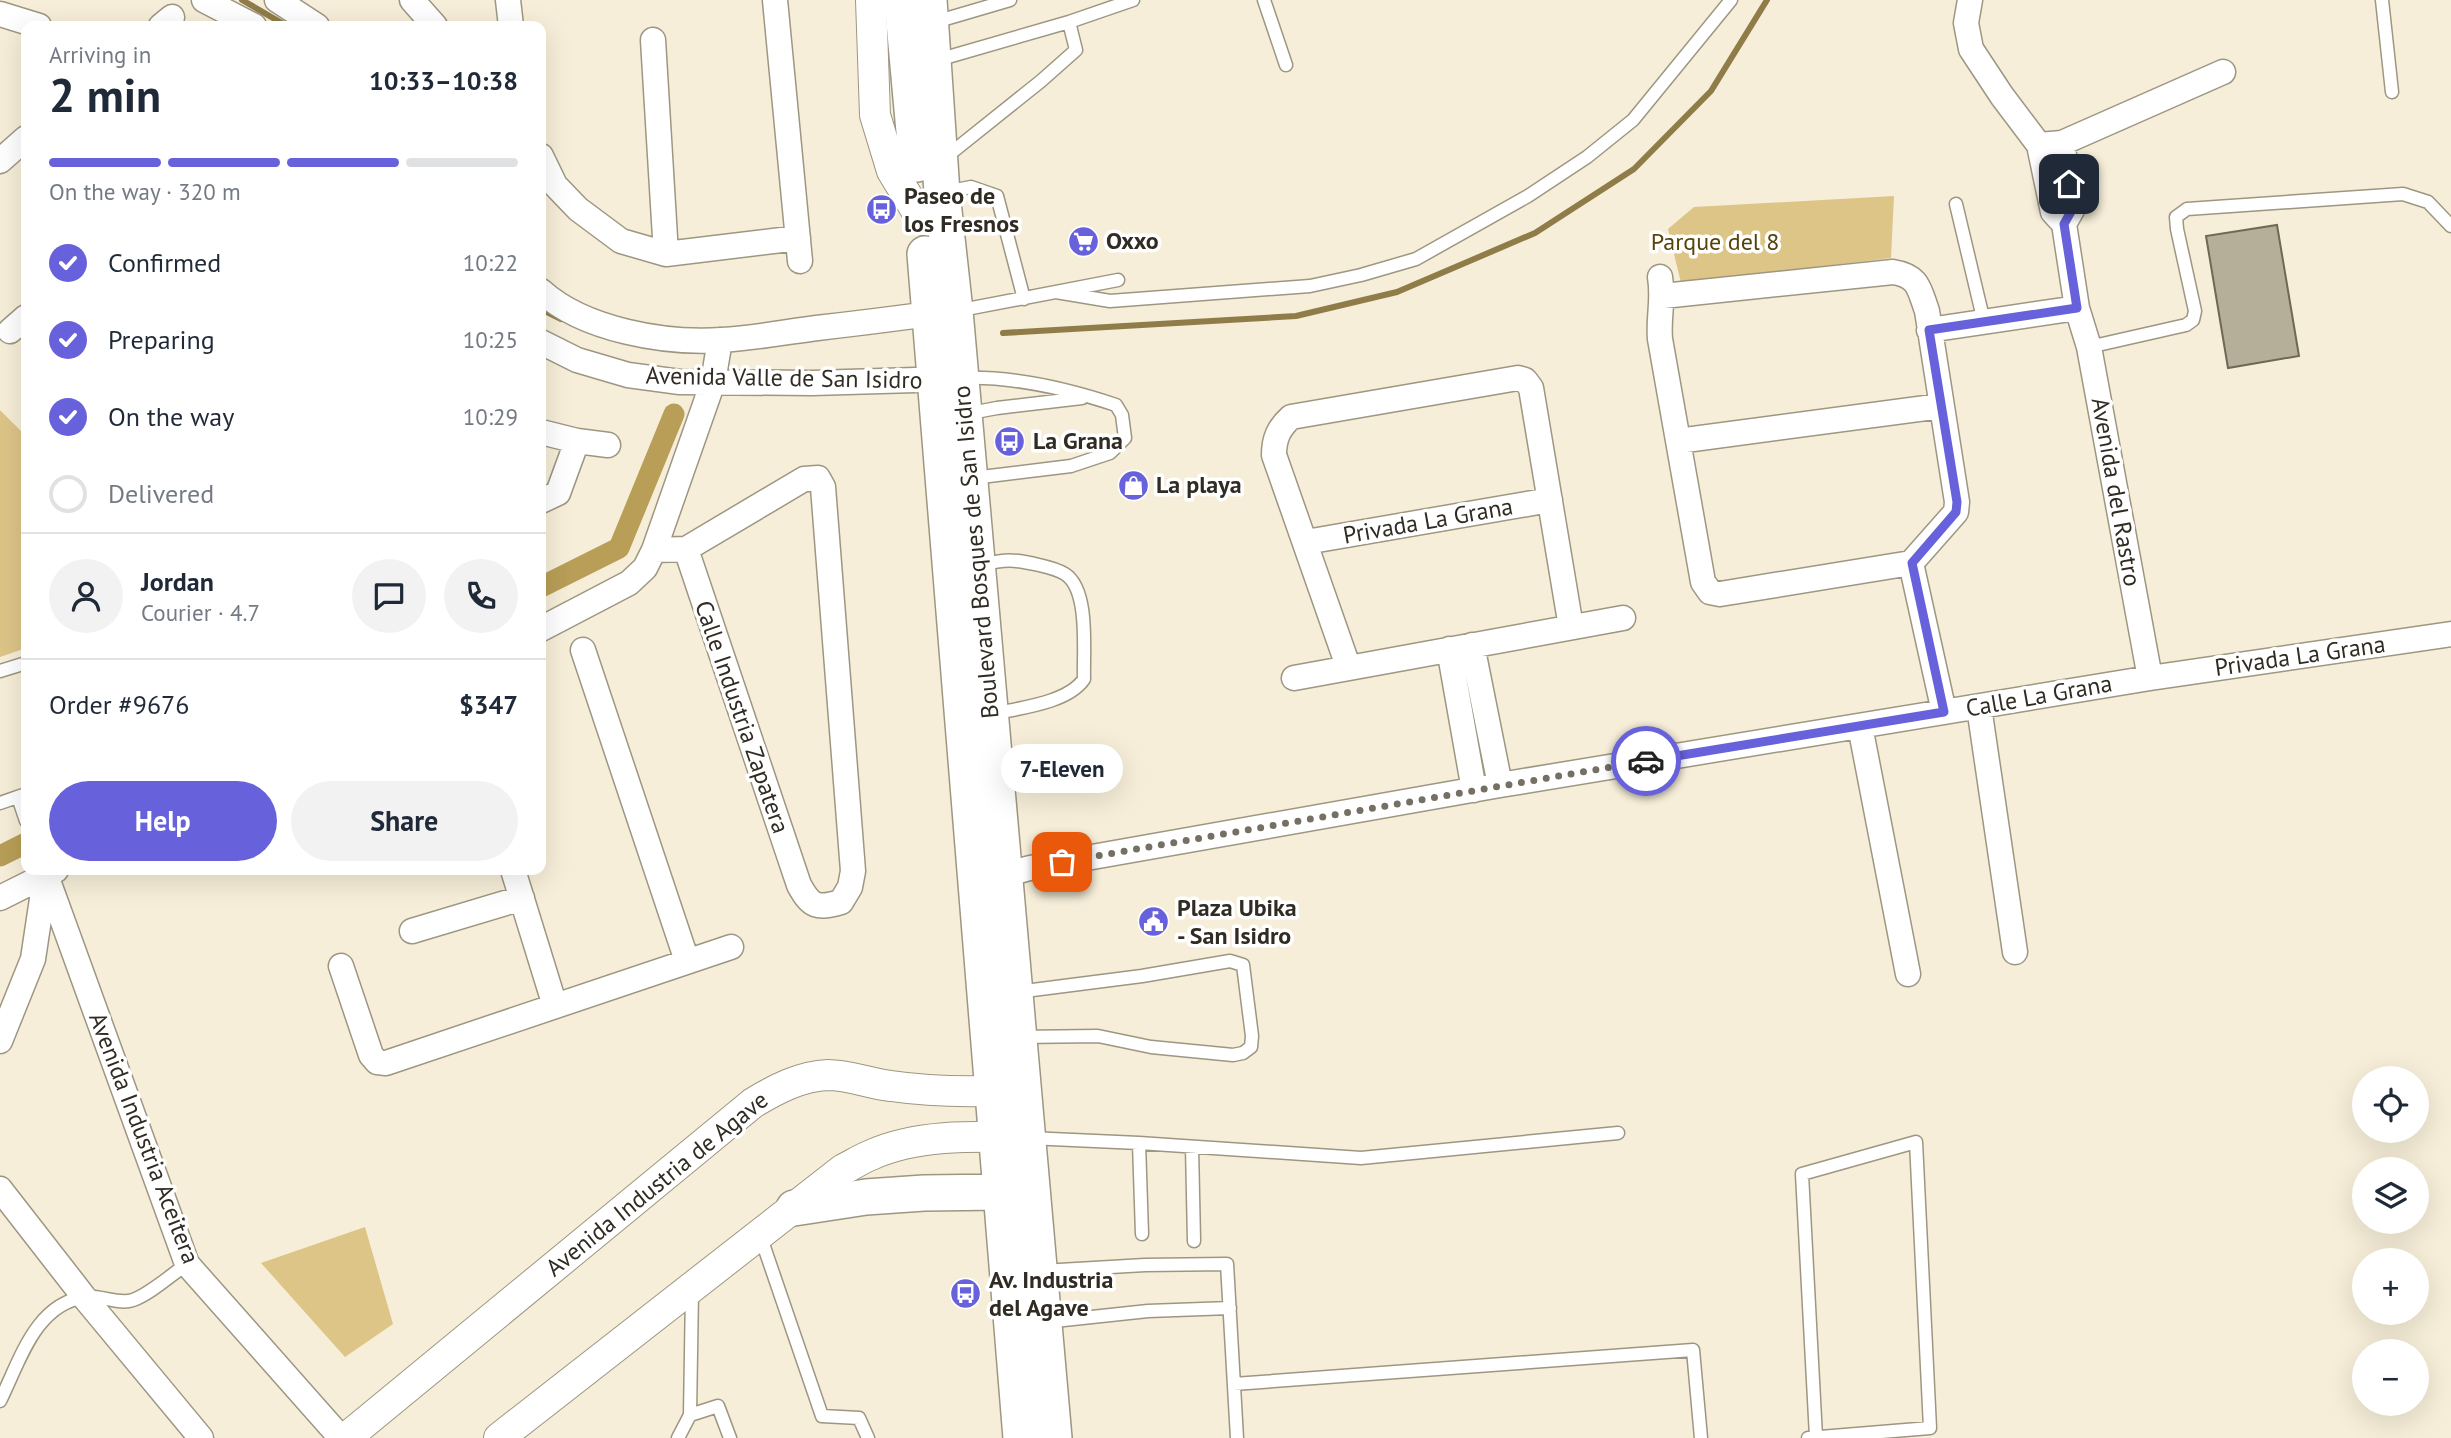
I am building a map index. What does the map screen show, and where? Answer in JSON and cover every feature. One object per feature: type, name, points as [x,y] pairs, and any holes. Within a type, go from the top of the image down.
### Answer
[{"type":"main road","name":"Boulevard Bosques de San Isidro","points":[[902,0],[935,191]]},
{"type":"main road","name":"Boulevard Bosques de San Isidro","points":[[930,11],[934,61],[935,191],[943,312],[963,378],[990,878],[1007,1090],[1012,1137],[1037,1271],[1054,1438]]},
{"type":"main road","name":"Boulevard Bosques de San Isidro","points":[[963,378],[990,715],[990,878],[1014,993],[1018,1037],[1007,1090]]},
{"type":"main road","name":"Boulevard Bosques de San Isidro","points":[[1012,1137],[1002,1192],[1021,1438]]},
{"type":"main road","points":[[794,1208],[866,1197],[1002,1192]]},
{"type":"street","points":[[204,0],[244,21]]},
{"type":"street","points":[[277,0],[310,14]]},
{"type":"street","points":[[412,0],[431,21]]},
{"type":"street","points":[[508,0],[511,21]]},
{"type":"street","points":[[546,166],[555,185],[589,217],[621,241],[666,254],[799,249],[775,0]]},
{"type":"street","name":"Boulevard Bosques de San Isidro","points":[[871,0],[875,115],[892,171],[935,191]]},
{"type":"street","points":[[1970,0],[1966,23],[1971,49],[2002,96],[2051,144],[2223,72]]},
{"type":"street","points":[[0,14],[23,21]]},
{"type":"street","points":[[653,40],[666,254]]},
{"type":"street","points":[[0,161],[21,142]]},
{"type":"street","name":"Avenida del Rastro","points":[[2051,144],[2053,212],[2064,224],[2077,308],[2089,347],[2150,678]]},
{"type":"street","points":[[1893,272],[1908,275],[1916,283],[1927,311],[1929,330],[1957,502],[1956,512],[1912,563],[1720,594],[1710,592],[1703,582],[1660,340],[1658,319],[1662,287],[1893,272]]},
{"type":"street","name":"Avenida Valle de San Isidro","points":[[546,296],[591,320],[629,333],[720,340],[943,312]]},
{"type":"street","points":[[1929,330],[2077,308]]},
{"type":"street","points":[[546,626],[629,583],[645,568],[654,550],[713,382],[720,340]]},
{"type":"street","name":"Avenida Valle de San Isidro","points":[[546,344],[577,360],[628,375],[680,382],[963,378]]},
{"type":"street","points":[[1348,666],[1274,455],[1276,436],[1291,416],[1518,378],[1525,380],[1531,388],[1572,627]]},
{"type":"street","points":[[1678,441],[1941,406]]},
{"type":"street","points":[[546,433],[608,445]]},
{"type":"street","points":[[546,499],[558,493],[577,441]]},
{"type":"street","name":"Calle Industria Zapatera","points":[[818,478],[823,487],[853,871],[850,887],[841,902],[824,908],[807,901],[799,885],[686,549],[804,479],[818,478]]},
{"type":"street","name":"Privada La Grana","points":[[1306,542],[1550,500]]},
{"type":"street","points":[[654,550],[686,549]]},
{"type":"street","points":[[1912,563],[1944,712]]},
{"type":"street","points":[[1294,678],[1348,666],[1623,618]]},
{"type":"street","name":"Privada La Grana","points":[[2150,678],[2451,634]]},
{"type":"street","points":[[1460,647],[1500,785]]},
{"type":"street","points":[[1460,647],[1474,790]]},
{"type":"street","points":[[583,650],[687,961]]},
{"type":"street","name":"Calle La Grana","points":[[990,878],[1030,867],[1500,785],[2150,678]]},
{"type":"street","points":[[1979,707],[2015,952]]},
{"type":"street","points":[[1860,726],[1908,974]]},
{"type":"street","points":[[0,898],[43,875]]},
{"type":"street","points":[[0,1041],[33,959],[48,875]]},
{"type":"street","name":"Avenida Industria Aceitera","points":[[50,875],[187,1264],[341,1438]]},
{"type":"street","points":[[515,875],[555,1006]]},
{"type":"street","points":[[412,931],[522,898]]},
{"type":"street","points":[[341,966],[371,1055],[377,1062],[386,1063],[731,947]]},
{"type":"street","name":"Avenida Industria de Agave","points":[[346,1438],[753,1102],[776,1089],[800,1080],[828,1075],[892,1086],[1007,1090]]},
{"type":"street","points":[[499,1438],[842,1170],[872,1154],[905,1143],[1012,1137]]},
{"type":"street","points":[[0,1189],[84,1297],[201,1438]]},
{"type":"lane","points":[[930,11],[1010,0]]},
{"type":"lane","points":[[934,61],[1069,22],[1133,0]]},
{"type":"lane","points":[[1264,0],[1286,65]]},
{"type":"lane","points":[[1056,292],[1110,301],[1311,286],[1416,259],[1528,196],[1587,157],[1633,120],[1731,0]]},
{"type":"lane","points":[[2382,0],[2392,92]]},
{"type":"lane","points":[[935,191],[1076,50],[1069,22]]},
{"type":"lane","points":[[935,191],[971,187],[997,196],[1024,299]]},
{"type":"lane","points":[[2089,347],[2186,325],[2193,320],[2195,312],[2176,217],[2187,209],[2403,194],[2428,202],[2451,226]]},
{"type":"lane","points":[[1956,204],[1984,322]]},
{"type":"lane","points":[[943,312],[1118,280]]},
{"type":"lane","points":[[963,378],[1093,397],[1116,405],[1122,415],[1125,438],[1110,453],[1071,466],[969,478]]},
{"type":"lane","points":[[964,414],[1093,397]]},
{"type":"lane","points":[[976,566],[1009,559],[1052,567],[1067,575],[1078,589],[1083,613],[1084,678],[1078,687],[1058,698],[990,715]]},
{"type":"lane","points":[[3,667],[21,664]]},
{"type":"lane","points":[[0,803],[21,795]]},
{"type":"lane","points":[[1014,993],[1230,961],[1243,965],[1252,1037],[1251,1047],[1243,1053],[1233,1055],[1151,1046],[1098,1036],[1018,1037]]},
{"type":"lane","points":[[1012,1137],[1361,1158],[1618,1133]]},
{"type":"lane","points":[[1808,1438],[1930,1429],[1916,1142],[1802,1174],[1816,1437]]},
{"type":"lane","points":[[1139,1143],[1142,1234]]},
{"type":"lane","points":[[1192,1147],[1194,1241]]},
{"type":"lane","points":[[760,1235],[822,1416],[859,1418],[868,1438]]},
{"type":"lane","points":[[0,1401],[39,1323],[58,1305],[84,1297],[104,1296],[122,1302],[134,1300],[187,1264]]},
{"type":"lane","points":[[1037,1271],[1227,1264],[1237,1438]]},
{"type":"lane","points":[[678,1438],[690,1415],[692,1289]]},
{"type":"lane","points":[[1042,1322],[1148,1311],[1230,1308]]},
{"type":"lane","points":[[1234,1384],[1693,1350],[1701,1438]]},
{"type":"lane","points":[[690,1415],[718,1406],[730,1438]]},
{"type":"green space","name":"Parque del 8","points":[[1894,196],[1891,258],[1681,283],[1668,229],[1694,207]]},
{"type":"green space","points":[[0,410],[21,431],[21,650],[0,657]]},
{"type":"green space","points":[[365,1227],[393,1324],[345,1357],[261,1263]]},
{"type":"building","points":[[2277,225],[2299,356],[2228,368],[2206,236]]},
{"type":"waterway","points":[[242,0],[278,21]]},
{"type":"waterway","points":[[1003,333],[1296,316],[1397,292],[1535,233],[1634,169],[1711,91],[1767,0]]},
{"type":"waterway","points":[[546,312],[561,319]]},
{"type":"waterway","points":[[546,584],[619,548],[674,414]]},
{"type":"waterway","points":[[0,856],[21,846]]},
{"type":"way so far","points":[[1062,862],[1646,761]]},
{"type":"place","name":"Paseo de los Fresnos","points":[[881,210]]},
{"type":"place","name":"Oxxo","points":[[1083,241]]},
{"type":"place","name":"La Grana","points":[[1010,441]]},
{"type":"place","name":"La playa","points":[[1133,485]]},
{"type":"place","name":"7-Eleven","points":[[1062,862]]},
{"type":"place","name":"Plaza Ubika - San Isidro","points":[[1154,922]]},
{"type":"place","name":"Av. Industria del Agave","points":[[966,1294]]},
{"type":"route","points":[[1646,761],[1944,712],[1912,563],[1956,512],[1957,502],[1929,330],[2077,308],[2064,224],[2073,208],[2069,184]]}]
